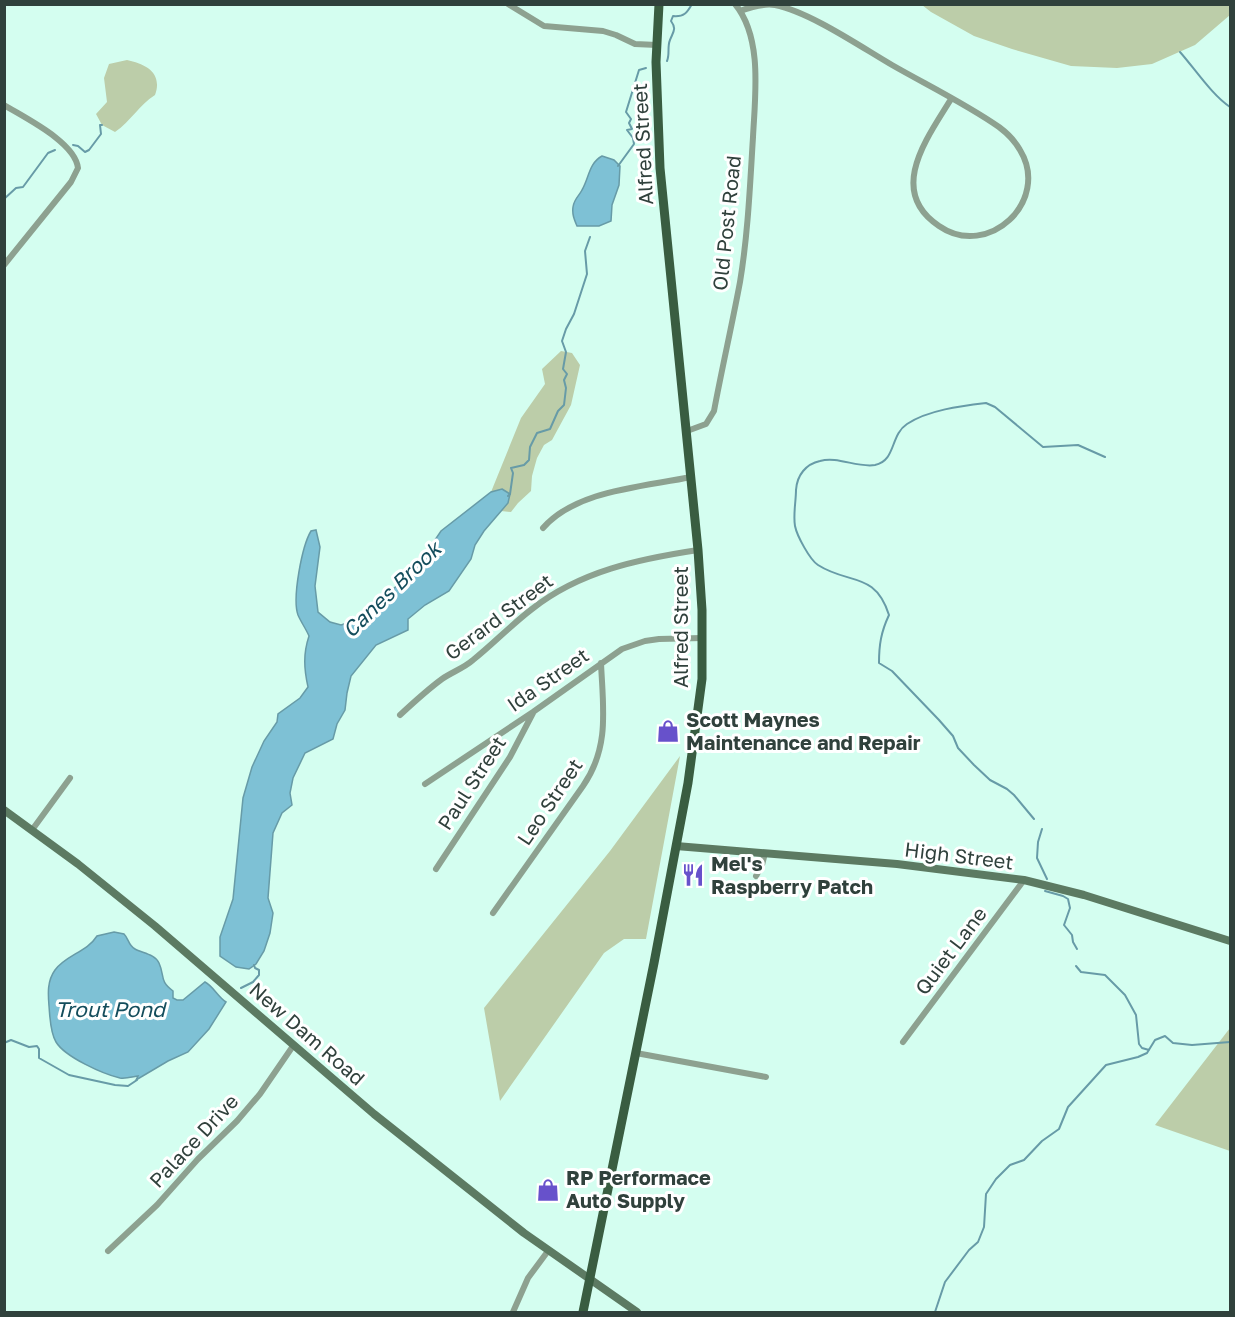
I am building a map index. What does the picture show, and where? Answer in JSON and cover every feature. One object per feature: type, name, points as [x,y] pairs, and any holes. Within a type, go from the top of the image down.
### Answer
[{"type":"main road","name":"Alfred Street","points":[[583,1312],[676,846],[696,730],[702,679],[698,550],[660,168],[657,100],[659,4]]},
{"type":"street","points":[[508,4],[544,26],[603,31],[635,44],[657,45]]},
{"type":"street","name":"Old Post Road","points":[[687,431],[706,424],[714,411],[740,283],[744,248],[756,80],[753,46],[740,11],[735,4]]},
{"type":"street","points":[[740,11],[769,4],[797,12],[951,99],[1010,136],[1026,161],[1028,181],[1024,200],[1020,209],[1007,224],[983,235],[959,235],[944,230],[925,214],[915,192],[913,176],[916,160],[951,99]]},
{"type":"street","points":[[4,105],[60,142],[77,162],[77,172],[71,182],[4,265]]},
{"type":"street","points":[[543,528],[556,514],[576,503],[691,477]]},
{"type":"street","name":"Gerard Street","points":[[400,715],[444,678],[471,663],[531,609],[560,589],[620,565],[698,550]]},
{"type":"street","name":"Ida Street","points":[[425,784],[622,649],[645,641],[702,638]]},
{"type":"street","name":"Leo Street","points":[[493,914],[594,767],[601,749],[604,720],[601,663]]},
{"type":"street","name":"Paul Street","points":[[436,869],[510,757],[533,712]]},
{"type":"street","points":[[32,830],[70,778]]},
{"type":"street","name":"New Dam Road","points":[[4,810],[155,926],[374,1114],[548,1251],[637,1312]]},
{"type":"street","name":"High Street","points":[[676,846],[929,868],[1024,880],[1084,895],[1230,942]]},
{"type":"street","points":[[756,876],[765,853]]},
{"type":"street","name":"Quiet Lane","points":[[903,1042],[1024,880]]},
{"type":"street","name":"Palace Drive","points":[[108,1251],[157,1205],[198,1159],[237,1121],[260,1094],[293,1046]]},
{"type":"street","points":[[636,1053],[766,1077]]},
{"type":"street","points":[[513,1312],[528,1278],[548,1251]]},
{"type":"green space","points":[[1230,4],[1230,15],[1195,45],[1152,64],[1117,68],[1071,66],[1012,49],[974,36],[922,5]]},
{"type":"green space","points":[[127,60],[141,64],[151,71],[155,75],[157,87],[155,95],[115,132],[102,125],[96,114],[107,102],[104,78],[109,64]]},
{"type":"green space","points":[[561,351],[572,353],[580,365],[571,405],[552,440],[544,445],[537,458],[531,491],[511,512],[501,511],[508,503],[491,492],[521,418],[545,384],[542,369]]},
{"type":"green space","points":[[680,756],[646,939],[624,939],[604,953],[500,1101],[484,1008],[610,851]]},
{"type":"green space","points":[[1230,1028],[1230,1151],[1155,1125]]},
{"type":"water","points":[[602,156],[614,160],[620,166],[619,185],[612,205],[611,221],[599,226],[577,226],[573,212],[574,202],[592,167]]},
{"type":"water","points":[[502,489],[510,494],[508,503],[484,531],[475,545],[471,559],[449,591],[425,605],[408,619],[408,630],[376,645],[351,676],[345,710],[337,724],[333,739],[305,753],[293,778],[290,793],[292,805],[282,813],[273,833],[268,898],[273,913],[270,933],[264,951],[256,964],[249,969],[236,967],[220,956],[220,937],[233,899],[243,798],[252,767],[264,741],[277,722],[278,714],[300,698],[308,687],[305,662],[309,636],[298,615],[296,597],[301,560],[311,531],[316,530],[320,547],[315,586],[318,612],[330,622],[341,625],[369,616],[379,601],[414,571],[441,531],[491,492]]},
{"type":"water","name":"Trout Pond","points":[[114,932],[124,934],[133,947],[157,960],[164,981],[173,991],[173,998],[183,1000],[205,982],[226,1002],[209,1029],[188,1052],[136,1080],[138,1076],[120,1078],[76,1059],[56,1042],[51,1024],[48,997],[55,970],[88,946],[97,936]]},
{"type":"waterway","name":"Canes Brook","points":[[667,61],[669,43],[674,31],[671,21],[673,16],[685,14],[692,4]]},
{"type":"waterway","points":[[1180,52],[1210,89],[1230,107]]},
{"type":"waterway","name":"Canes Brook","points":[[618,166],[634,144],[627,130],[632,129],[629,123],[631,119],[626,112],[639,70],[646,68]]},
{"type":"waterway","points":[[73,145],[85,152],[89,150],[101,134],[100,125],[102,125]]},
{"type":"waterway","points":[[4,199],[16,188],[23,187],[48,153],[55,150]]},
{"type":"waterway","name":"Canes Brook","points":[[508,496],[513,473],[511,468],[524,465],[529,460],[530,447],[537,433],[550,429],[558,411],[564,405],[566,388],[564,380],[567,374],[563,369],[566,352],[562,341],[574,314],[587,274],[585,251],[590,237]]},
{"type":"waterway","points":[[1034,819],[1014,795],[990,780],[974,765],[958,748],[953,736],[939,720],[892,671],[879,663],[881,639],[889,615],[883,601],[869,585],[829,571],[811,558],[795,526],[797,485],[800,475],[815,462],[834,460],[861,465],[882,463],[890,453],[898,434],[915,419],[945,409],[986,403],[995,407],[1043,447],[1078,445],[1105,457]]},
{"type":"waterway","points":[[1042,829],[1037,858],[1047,879]]},
{"type":"waterway","points":[[1045,891],[1068,899],[1070,908],[1064,925],[1072,935],[1077,949]]},
{"type":"waterway","name":"Canes Brook","points":[[241,988],[253,982],[259,975],[259,970],[254,965]]},
{"type":"waterway","points":[[1076,966],[1081,972],[1105,975],[1125,995],[1136,1015],[1139,1044],[1142,1048],[1149,1050]]},
{"type":"waterway","points":[[935,1312],[945,1282],[969,1250],[978,1242],[984,1227],[986,1194],[996,1179],[1010,1165],[1024,1160],[1042,1141],[1059,1129],[1068,1107],[1106,1065],[1147,1053],[1155,1040],[1165,1036],[1173,1043],[1192,1045],[1230,1042]]},
{"type":"waterway","name":"Canes Brook","points":[[4,1043],[11,1040],[29,1047],[37,1046],[39,1058],[69,1075],[128,1086],[137,1080]]},
{"type":"place","name":"Scott Maynes Maintenance and Repair","points":[[668,731]]},
{"type":"place","name":"Mel's Raspberry Patch","points":[[693,875]]},
{"type":"place","name":"RP Performace Auto Supply","points":[[548,1190]]}]
